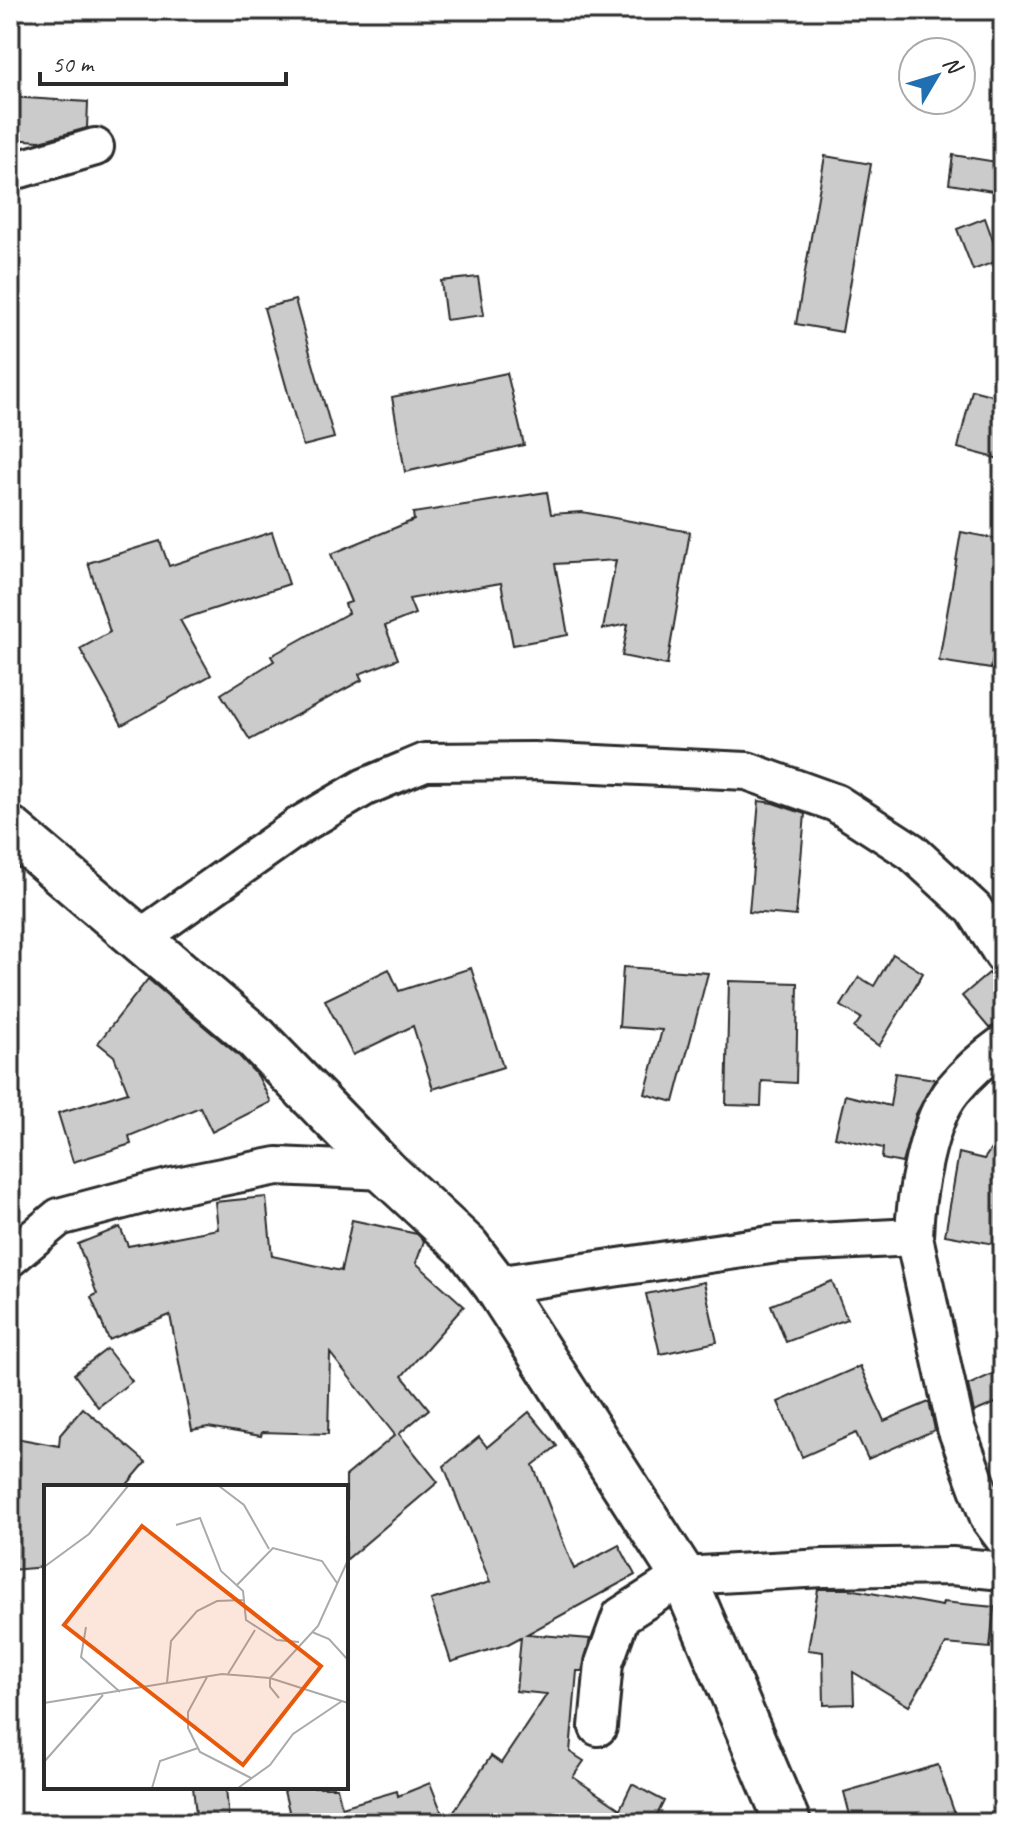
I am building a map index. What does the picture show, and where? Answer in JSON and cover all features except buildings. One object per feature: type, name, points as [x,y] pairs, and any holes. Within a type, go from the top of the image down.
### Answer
[{"type":"street","points":[[10,172],[95,147]]},
{"type":"street","points":[[139,939],[300,825],[365,787],[425,762],[533,761],[747,771],[836,803],[912,852],[933,871],[974,909],[1003,955]]},
{"type":"street","points":[[10,829],[256,1038],[385,1171],[467,1247],[496,1285],[683,1576],[788,1823]]},
{"type":"street","points":[[1003,1044],[951,1092],[930,1135],[915,1211],[914,1237],[956,1428],[989,1518],[1003,1537]]},
{"type":"street","points":[[10,1258],[59,1217],[172,1187],[277,1166],[385,1171]]},
{"type":"street","points":[[496,1285],[777,1244],[914,1237]]},
{"type":"street","points":[[598,1727],[604,1663],[621,1616],[683,1576],[824,1568],[952,1566],[1003,1571]]}]
